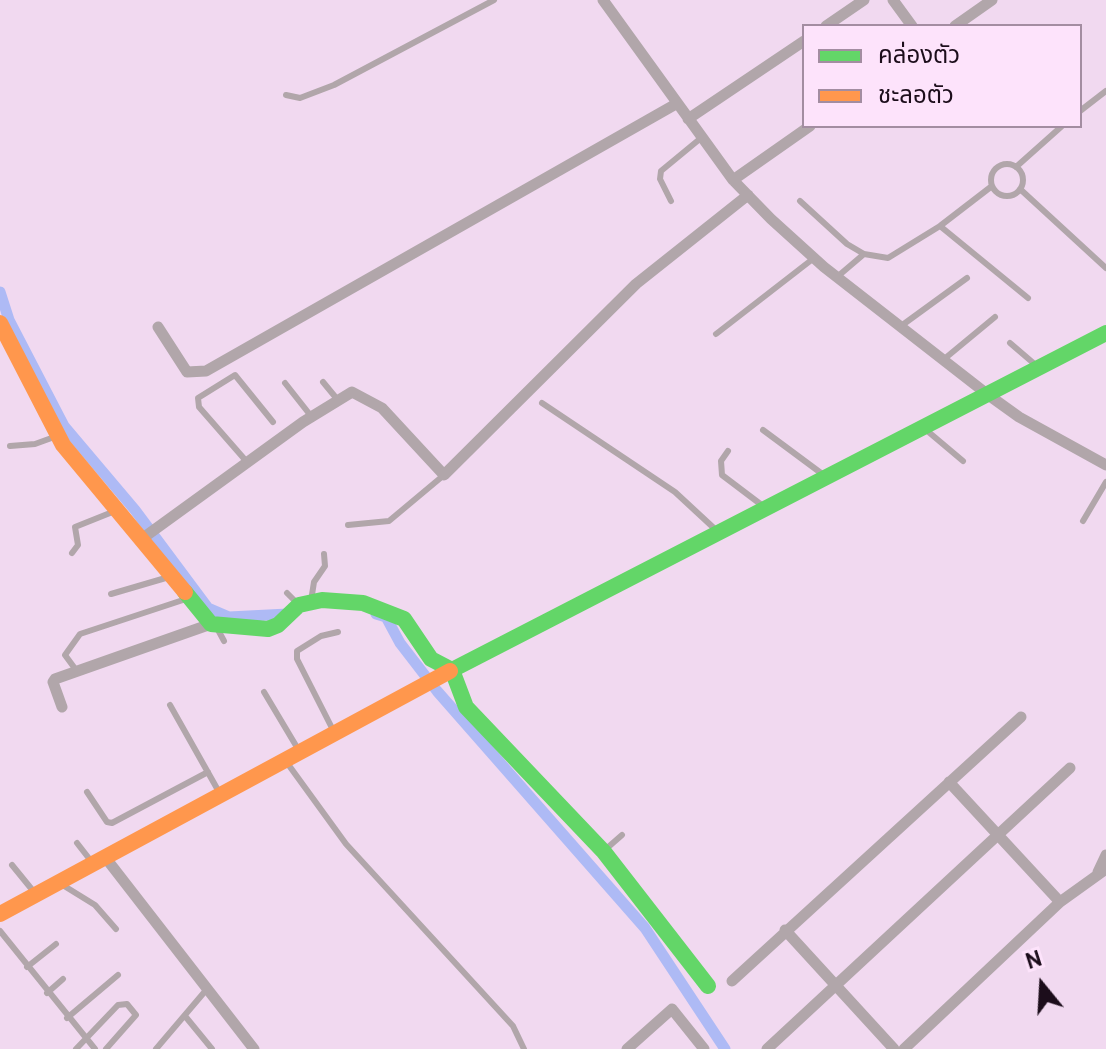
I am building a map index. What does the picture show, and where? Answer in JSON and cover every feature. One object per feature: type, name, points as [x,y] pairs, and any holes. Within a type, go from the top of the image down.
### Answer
[{"type":"street","points":[[603,0],[733,180],[814,258],[1019,417],[1106,465]]},
{"type":"street","points":[[829,24],[864,0]]},
{"type":"street","points":[[893,0],[911,24]]},
{"type":"street","points":[[958,24],[992,0]]},
{"type":"street","points":[[688,119],[802,42]]},
{"type":"street","points":[[158,327],[187,372],[206,371],[676,104]]},
{"type":"street","points":[[733,180],[807,128]]},
{"type":"street","points":[[149,533],[311,416],[352,392],[382,408],[444,475],[636,284],[748,195]]},
{"type":"street","points":[[0,323],[58,436],[76,464],[119,510],[149,533],[173,576],[213,624]]},
{"type":"street","points":[[0,914],[448,673],[1106,333]]},
{"type":"street","points":[[62,707],[53,681],[213,624],[268,629],[295,606],[363,603],[394,612],[404,619],[431,659],[448,673],[466,707],[604,852],[708,986]]},
{"type":"street","points":[[732,981],[1021,717]]},
{"type":"street","points":[[767,1049],[1070,768]]},
{"type":"street","points":[[949,782],[1060,902]]},
{"type":"street","points":[[904,1049],[1060,902],[1102,870],[1106,855]]},
{"type":"street","points":[[100,860],[254,1049]]},
{"type":"street","points":[[785,930],[894,1049]]},
{"type":"street","points":[[627,1049],[672,1009],[704,1049]]},
{"type":"lane","points":[[286,95],[312,95],[494,0]]},
{"type":"lane","points":[[1082,109],[1106,91]]},
{"type":"lane","points":[[1016,167],[1060,128]]},
{"type":"lane","points":[[671,201],[660,179],[661,171],[702,137]]},
{"type":"lane","points":[[800,201],[829,230],[864,254],[888,258],[940,226],[992,186],[996,168],[1006,164],[1016,167],[1022,176],[1020,189],[1015,194],[1001,195],[992,186]]},
{"type":"lane","points":[[1020,189],[1106,268]]},
{"type":"lane","points":[[940,226],[1028,298]]},
{"type":"lane","points":[[837,277],[864,254]]},
{"type":"lane","points":[[716,334],[814,258]]},
{"type":"lane","points":[[901,326],[967,278]]},
{"type":"lane","points":[[943,360],[995,317]]},
{"type":"lane","points":[[1010,343],[1039,367]]},
{"type":"lane","points":[[247,462],[199,407],[198,398],[235,375],[273,422]]},
{"type":"lane","points":[[323,382],[337,399]]},
{"type":"lane","points":[[285,383],[311,416]]},
{"type":"lane","points":[[542,403],[675,492],[719,533]]},
{"type":"lane","points":[[923,427],[963,461]]},
{"type":"lane","points":[[763,430],[825,476]]},
{"type":"lane","points":[[10,446],[35,444],[58,436]]},
{"type":"lane","points":[[728,451],[721,461],[722,475],[766,509]]},
{"type":"lane","points":[[348,525],[389,521],[444,475]]},
{"type":"lane","points":[[1083,521],[1106,482]]},
{"type":"lane","points":[[72,553],[78,545],[75,527],[119,510]]},
{"type":"lane","points":[[295,606],[325,566],[324,554]]},
{"type":"lane","points":[[111,594],[173,576]]},
{"type":"lane","points":[[78,672],[65,655],[80,634],[189,598]]},
{"type":"lane","points":[[213,624],[224,641]]},
{"type":"lane","points":[[334,734],[297,659],[297,651],[321,636],[338,632]]},
{"type":"lane","points":[[264,692],[293,756],[346,844],[513,1026],[524,1049]]},
{"type":"lane","points":[[170,705],[221,795]]},
{"type":"lane","points":[[87,792],[107,822],[112,823],[208,772]]},
{"type":"lane","points":[[604,852],[622,835]]},
{"type":"lane","points":[[77,843],[100,860]]},
{"type":"lane","points":[[12,865],[36,895]]},
{"type":"lane","points":[[60,883],[95,905],[116,929]]},
{"type":"lane","points":[[0,931],[95,1049]]},
{"type":"lane","points":[[27,967],[56,944]]},
{"type":"lane","points":[[67,1018],[118,975]]},
{"type":"lane","points":[[47,993],[63,979]]},
{"type":"lane","points":[[156,1049],[207,989]]},
{"type":"lane","points":[[76,1049],[118,1005],[127,1004],[134,1010],[133,1020],[106,1049]]},
{"type":"lane","points":[[185,1016],[212,1049]]},
{"type":"waterway","points":[[0,292],[9,320],[64,426],[135,510],[208,608],[229,617],[288,614]]},
{"type":"waterway","points":[[376,614],[386,617],[400,643],[437,691],[645,928],[725,1049]]},
{"type":"traffic: fast","points":[[450,671],[1106,333]]},
{"type":"traffic: fast","points":[[185,592],[211,624],[268,629],[278,625],[299,605],[322,600],[363,603],[404,619],[431,659],[452,670],[466,707],[604,852],[708,986]]},
{"type":"traffic: slow","points":[[0,323],[63,445],[185,592]]},
{"type":"traffic: slow","points":[[0,914],[450,671]]}]
